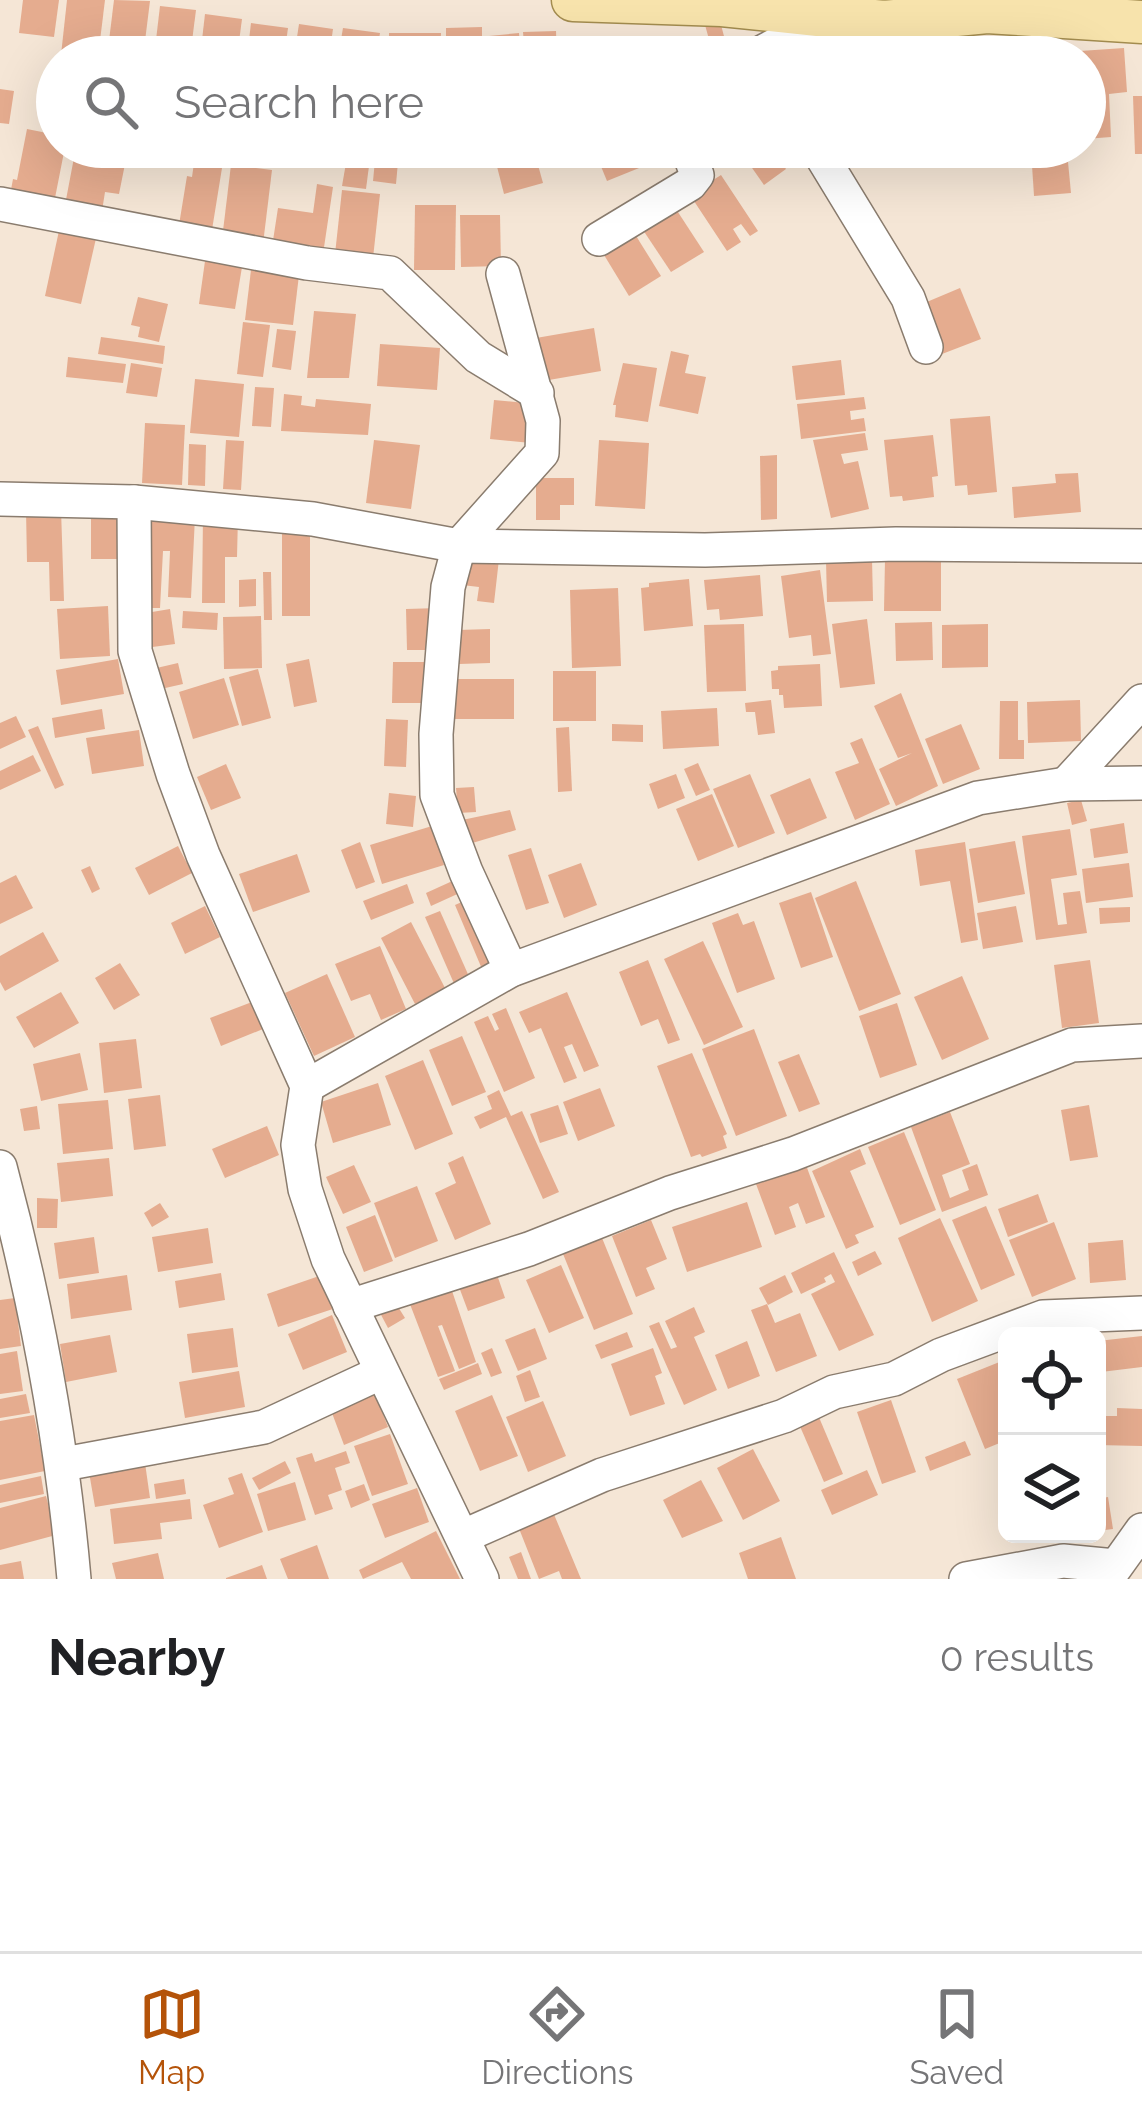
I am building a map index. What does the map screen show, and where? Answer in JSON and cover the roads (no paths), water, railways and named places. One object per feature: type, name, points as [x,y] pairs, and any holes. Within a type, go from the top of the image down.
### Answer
[{"type":"main road","points":[[573,0],[723,3],[884,22],[986,6],[1142,22]]},
{"type":"street","points":[[795,36],[827,18]]},
{"type":"street","points":[[599,239],[690,184],[697,175],[694,168]]},
{"type":"street","points":[[829,168],[908,298],[926,346]]},
{"type":"street","points":[[0,204],[307,263],[390,273],[478,357],[537,393]]},
{"type":"street","points":[[503,274],[537,393],[543,421],[542,453],[459,547],[448,586],[436,734],[437,795],[511,970]]},
{"type":"street","points":[[0,499],[134,502],[313,519],[459,547],[1142,546]]},
{"type":"street","points":[[134,502],[135,651],[172,774],[203,855],[307,1086],[298,1145],[305,1190],[328,1258],[380,1373],[482,1579]]},
{"type":"street","points":[[1066,784],[1142,700]]},
{"type":"street","points":[[307,1086],[511,970],[978,798],[1066,784],[1142,783]]},
{"type":"street","points":[[350,1306],[529,1249],[670,1193],[794,1154],[1072,1046],[1142,1041]]},
{"type":"street","points":[[0,1167],[24,1254],[64,1464],[74,1579]]},
{"type":"street","points":[[464,1536],[602,1475],[784,1415],[834,1392],[894,1378],[940,1355],[1043,1318],[1142,1313]]},
{"type":"street","points":[[64,1464],[263,1427],[380,1373]]},
{"type":"street","points":[[966,1579],[1064,1561],[1111,1572],[1142,1531]]}]
